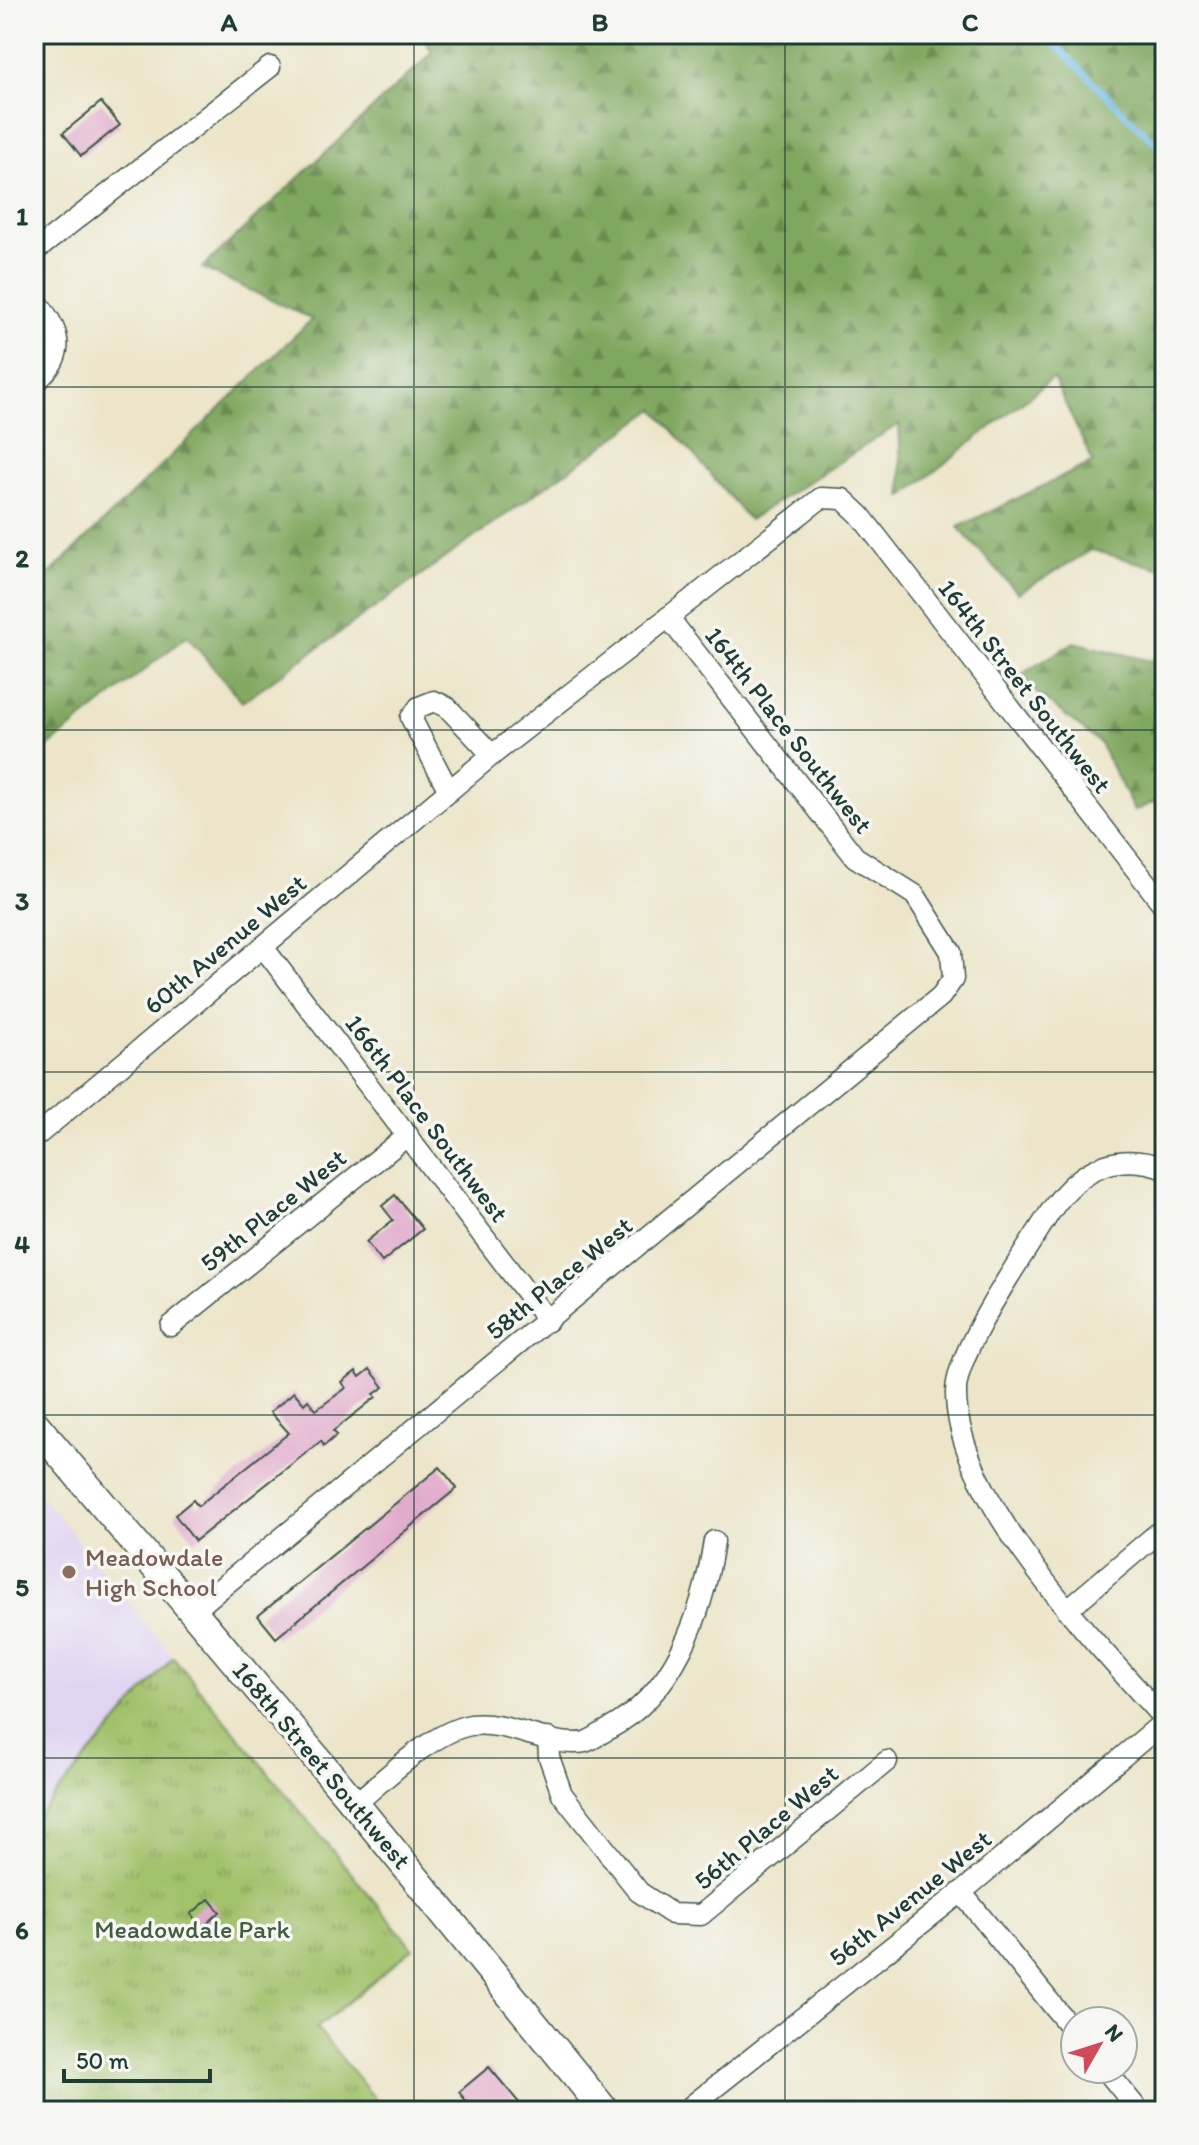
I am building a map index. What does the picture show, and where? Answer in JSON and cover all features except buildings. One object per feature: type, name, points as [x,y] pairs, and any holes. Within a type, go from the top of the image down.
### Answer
[{"type":"main road","name":"168th Street Southwest","points":[[34,1423],[355,1804],[605,2111]]},
{"type":"street","points":[[34,252],[270,67]]},
{"type":"street","points":[[34,298],[54,324],[59,351],[48,372],[34,383]]},
{"type":"street","name":"60th Avenue West","points":[[34,1138],[492,755],[821,498],[843,499]]},
{"type":"street","name":"164th Street Southwest","points":[[843,499],[860,515],[1165,907]]},
{"type":"street","name":"164th Place Southwest","points":[[668,617],[855,857],[915,895],[951,952],[953,979]]},
{"type":"street","points":[[449,791],[437,762],[412,727],[411,718],[419,707],[434,701],[447,707],[492,755]]},
{"type":"street","name":"166th Place Southwest","points":[[263,947],[548,1321]]},
{"type":"street","name":"58th Place West","points":[[193,1611],[941,996],[953,979]]},
{"type":"street","name":"59th Place West","points":[[171,1326],[408,1135]]},
{"type":"street","points":[[1165,1168],[1142,1160],[1094,1167],[1062,1192],[975,1334],[956,1390],[967,1450],[995,1506],[1067,1610],[1165,1720]]},
{"type":"street","points":[[1067,1610],[1165,1527]]},
{"type":"street","points":[[355,1804],[412,1757],[468,1725],[499,1725],[548,1738],[585,1742],[628,1719],[651,1697],[690,1635],[710,1571],[714,1541]]},
{"type":"street","name":"56th Avenue West","points":[[685,2111],[961,1892],[1165,1720]]},
{"type":"street","name":"56th Place West","points":[[548,1738],[549,1757],[562,1794],[639,1892],[672,1914],[701,1915],[887,1761]]},
{"type":"street","points":[[961,1892],[1059,2013]]},
{"type":"street","points":[[1118,2085],[1139,2111]]},
{"type":"shaded area","name":"Meadowdale High School","points":[[34,1487],[173,1657],[34,1820]]},
{"type":"green space","points":[[423,34],[1165,34],[1165,570],[1092,550],[1018,593],[958,527],[1093,462],[1053,378],[902,497],[899,424],[749,520],[655,409],[242,702],[187,636],[34,758],[34,589],[312,319],[202,268],[432,53]]},
{"type":"green space","points":[[1074,642],[1151,661],[1165,647],[1165,797],[1134,811],[1100,743],[1017,677]]},
{"type":"green space","name":"Meadowdale Park","points":[[173,1657],[413,1948],[317,2028],[385,2111],[34,2111],[34,1820]]},
{"type":"waterway","points":[[1045,34],[1165,153]]},
{"type":"place","name":"Meadowdale High School","points":[[69,1572]]}]
